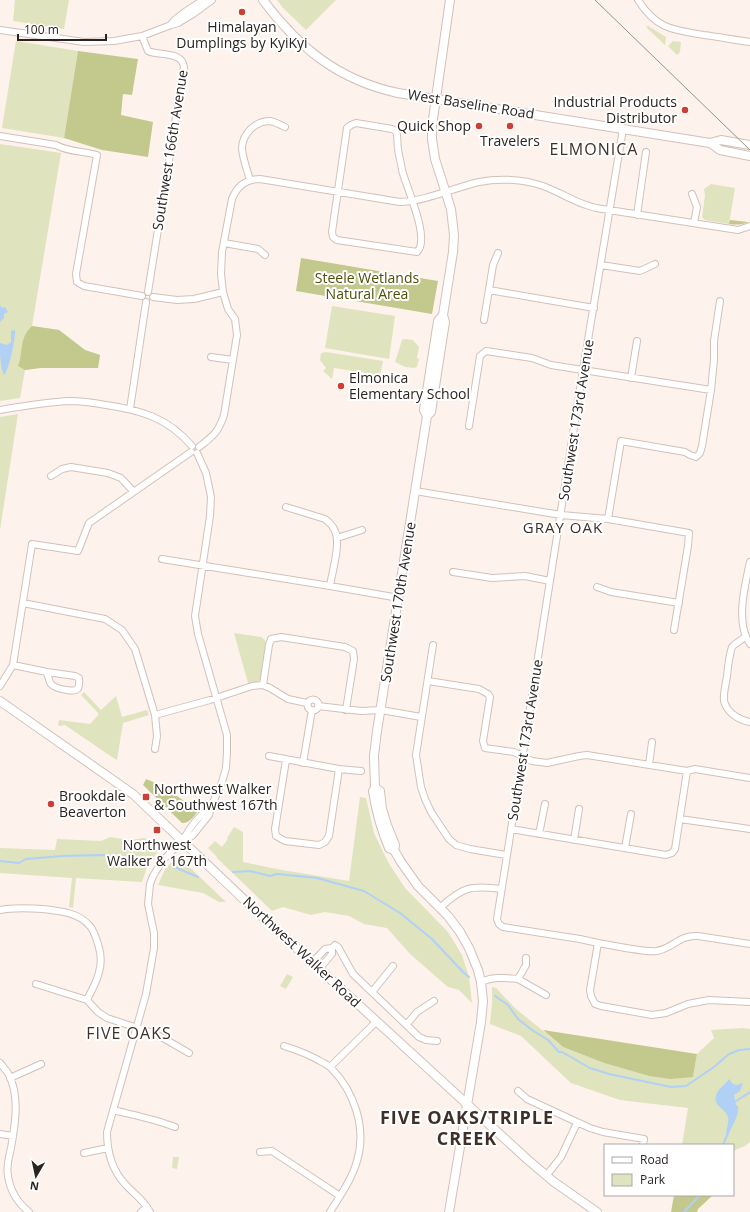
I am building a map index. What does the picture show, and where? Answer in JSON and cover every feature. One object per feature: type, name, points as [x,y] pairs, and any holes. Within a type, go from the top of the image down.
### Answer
[{"type":"main road","name":"West Baseline Road","points":[[263,0],[298,41],[317,57],[358,80],[388,90],[710,143],[721,140],[750,145]]},
{"type":"main road","name":"Southwest 170th Avenue","points":[[450,0],[432,126],[432,139],[437,168],[450,209],[454,235],[453,252],[442,316],[438,321],[424,410],[427,416],[374,756],[375,788],[373,792],[380,826],[389,848],[394,850],[405,869],[418,886],[440,908],[455,926],[467,944],[478,970],[482,1002],[481,1022],[450,1212]]},
{"type":"main road","name":"West Baseline Road","points":[[710,143],[720,150],[750,156]]},
{"type":"main road","name":"Northwest Walker Road","points":[[0,701],[133,794],[319,969],[546,1176],[597,1212]]},
{"type":"street","points":[[171,25],[177,17],[190,10],[203,0]]},
{"type":"street","points":[[0,30],[64,40],[94,42],[114,41],[142,36],[178,23],[212,0]]},
{"type":"street","points":[[638,0],[649,15],[674,30],[750,42]]},
{"type":"street","name":"Southwest 166th Avenue","points":[[142,36],[148,51],[178,58],[182,61],[184,67],[148,292]]},
{"type":"street","points":[[250,180],[242,151],[244,138],[253,126],[263,122],[272,121],[285,127]]},
{"type":"street","points":[[356,123],[396,130],[399,156],[413,202],[422,239],[420,249],[417,252],[337,240],[333,237],[332,232],[347,128],[351,124],[356,123]]},
{"type":"street","name":"Southwest 173rd Avenue","points":[[598,943],[503,926],[499,924],[497,919],[623,129]]},
{"type":"street","points":[[0,136],[56,145],[61,148],[88,152],[96,155],[76,274],[77,282],[84,286],[142,296]]},
{"type":"street","points":[[637,215],[646,152]]},
{"type":"street","points":[[0,686],[13,665],[32,544],[78,551],[89,523],[213,436],[220,426],[224,414],[237,335],[234,319],[228,309],[223,292],[221,274],[224,244],[232,199],[235,191],[242,184],[250,180],[260,179],[400,202],[413,202],[445,191],[481,182],[502,180],[518,181],[541,185],[576,202],[596,208],[738,230],[750,226]]},
{"type":"street","points":[[692,194],[697,207],[694,223]]},
{"type":"street","points":[[224,244],[258,249],[265,255]]},
{"type":"street","points":[[484,320],[493,264],[498,253]]},
{"type":"street","points":[[601,265],[640,271],[654,264]]},
{"type":"street","points":[[489,290],[594,308]]},
{"type":"street","points":[[142,296],[144,292],[148,292],[152,294],[153,297],[188,300],[223,292]]},
{"type":"street","points":[[142,296],[142,300],[146,302]]},
{"type":"street","points":[[146,302],[150,301],[153,297]]},
{"type":"street","points":[[130,409],[146,302]]},
{"type":"street","points":[[608,519],[620,441],[685,452],[696,457],[700,453],[711,390],[714,341],[720,302]]},
{"type":"street","points":[[631,378],[637,340]]},
{"type":"street","points":[[469,426],[480,356],[486,351],[532,358],[551,365],[711,390]]},
{"type":"street","points":[[211,357],[232,360]]},
{"type":"street","points":[[0,410],[71,401],[130,409],[161,419],[179,431],[195,449],[206,472],[211,497],[210,516],[195,616],[198,634],[227,735],[226,768],[209,815],[193,835],[182,841],[163,860],[150,884],[148,904],[154,933],[154,948],[146,994],[107,1132],[108,1148],[111,1159],[120,1177],[125,1184],[140,1197],[149,1209],[141,1212]]},
{"type":"street","points":[[51,476],[71,467],[108,473],[121,478],[134,491]]},
{"type":"street","points":[[415,491],[561,515],[608,519],[689,533],[674,630]]},
{"type":"street","points":[[286,507],[325,519],[336,532],[337,538],[330,586]]},
{"type":"street","points":[[337,538],[362,530]]},
{"type":"street","points":[[162,559],[399,598]]},
{"type":"street","points":[[750,562],[747,597],[742,612],[745,637],[750,644]]},
{"type":"street","points":[[453,572],[492,578],[525,576],[550,581]]},
{"type":"street","points":[[597,587],[611,592],[679,603]]},
{"type":"street","points":[[23,603],[105,619],[122,630],[135,648],[155,715],[157,736],[155,749]]},
{"type":"street","points":[[263,685],[271,639],[281,637],[345,647],[352,651],[354,659],[346,710]]},
{"type":"street","points":[[745,637],[732,647],[724,692],[724,701],[727,709],[733,716],[750,722]]},
{"type":"street","points":[[433,645],[417,745],[417,762],[421,787],[431,812],[449,838],[456,845],[506,855]]},
{"type":"street","points":[[13,665],[75,676],[79,678],[80,685],[77,690],[74,691],[56,689],[50,684],[47,672]]},
{"type":"street","points":[[428,681],[479,689],[488,694],[490,697],[483,741],[485,748],[514,752],[532,761],[547,763],[587,755],[687,771],[695,769],[750,778]]},
{"type":"street","points":[[155,715],[217,698],[252,686],[263,685],[288,699],[307,703],[314,699],[318,702],[318,706]]},
{"type":"street","points":[[307,703],[308,708],[312,710]]},
{"type":"street","points":[[312,710],[316,709],[318,706],[360,711],[381,710],[421,717]]},
{"type":"street","points":[[303,763],[312,710]]},
{"type":"street","points":[[649,765],[652,742]]},
{"type":"street","points":[[269,756],[339,769],[361,771]]},
{"type":"street","points":[[286,760],[275,830],[276,836],[285,841],[319,845],[325,842],[329,836],[339,769]]},
{"type":"street","points":[[511,829],[666,855],[672,853],[675,849],[687,771]]},
{"type":"street","points":[[540,834],[545,804]]},
{"type":"street","points":[[574,840],[579,809]]},
{"type":"street","points":[[625,848],[631,814]]},
{"type":"street","points":[[680,819],[750,829]]},
{"type":"street","points":[[440,908],[454,896],[468,888],[480,887],[501,889]]},
{"type":"street","points":[[0,910],[19,908],[62,911],[74,915],[89,924],[94,933],[101,955],[101,962],[100,971],[87,1000]]},
{"type":"street","points":[[750,944],[690,935],[657,951],[645,951],[598,943],[590,990],[595,1004],[652,1015],[666,1013],[688,1004],[709,1000],[750,1002]]},
{"type":"street","points":[[313,962],[325,949],[332,948],[335,945],[338,947],[352,974],[422,1039],[437,1041]]},
{"type":"street","points":[[319,969],[332,954],[332,948]]},
{"type":"street","points":[[518,979],[526,964],[526,958]]},
{"type":"street","points":[[372,992],[393,966]]},
{"type":"street","points":[[480,982],[496,977],[518,979],[546,995]]},
{"type":"street","points":[[36,984],[87,1000],[98,1012],[107,1018],[156,1034],[189,1053]]},
{"type":"street","points":[[406,1024],[417,1012],[434,1001]]},
{"type":"street","points":[[330,1067],[377,1022]]},
{"type":"street","points":[[284,1046],[308,1054],[330,1067],[344,1086],[355,1106],[359,1125],[360,1142],[358,1159],[352,1174],[330,1212]]},
{"type":"street","points":[[0,1063],[10,1078],[14,1094],[16,1115],[8,1161],[8,1176],[15,1197],[29,1212]]},
{"type":"street","points":[[10,1078],[41,1064]]},
{"type":"street","points":[[518,1091],[527,1099],[577,1123],[603,1132],[644,1139],[643,1144]]},
{"type":"street","points":[[113,1110],[162,1121],[175,1127]]},
{"type":"street","points":[[546,1176],[561,1157],[577,1123]]},
{"type":"street","points":[[0,1134],[13,1136]]},
{"type":"street","points":[[84,1153],[108,1148]]},
{"type":"street","points":[[260,1152],[272,1151],[340,1196]]},
{"type":"green space","points":[[15,0],[69,0],[64,29],[13,21]]},
{"type":"green space","points":[[277,0],[336,0],[306,30],[283,8]]},
{"type":"green space","points":[[648,26],[666,37],[665,45],[646,27]]},
{"type":"green space","points":[[16,41],[78,51],[64,138],[2,128]]},
{"type":"green space","points":[[673,41],[681,42],[680,52],[677,55],[668,46]]},
{"type":"green space","points":[[78,51],[138,59],[132,95],[123,94],[121,115],[153,122],[148,157],[102,150],[64,138]]},
{"type":"green space","points":[[0,144],[61,153],[32,326],[59,330],[85,350],[100,355],[98,368],[40,368],[25,370],[20,398],[0,401]]},
{"type":"green space","points":[[711,184],[735,188],[729,224],[705,220],[702,217],[705,195],[704,189]]},
{"type":"green space","points":[[730,220],[748,222],[737,225],[729,224]]},
{"type":"green space","name":"Steele Wetlands Natural Area","points":[[301,258],[438,281],[432,314],[296,291]]},
{"type":"green space","points":[[332,306],[395,316],[389,359],[325,348]]},
{"type":"green space","points":[[32,326],[59,330],[85,350],[100,355],[98,368],[40,368],[25,370],[18,366],[23,341]]},
{"type":"green space","points":[[402,340],[413,340],[419,347],[417,367],[405,367],[395,362]]},
{"type":"green space","points":[[326,352],[383,361],[380,375],[334,368],[332,379],[323,371],[326,368],[320,360],[321,353]]},
{"type":"green space","points":[[18,414],[0,530],[0,417]]},
{"type":"green space","points":[[234,633],[261,637],[265,640],[266,644],[261,679],[258,682],[248,683]]},
{"type":"green space","points":[[84,692],[101,710],[116,696],[122,717],[147,710],[149,715],[123,723],[117,760],[65,725],[58,725],[59,720],[90,724],[99,714],[81,695]]},
{"type":"green space","points":[[146,779],[163,786],[198,811],[189,821],[182,823],[143,785]]},
{"type":"green space","points":[[360,797],[366,798],[374,833],[388,862],[405,888],[448,932],[462,955],[469,977],[472,1003],[459,990],[448,987],[410,954],[387,928],[364,924],[349,916],[325,912],[311,915],[283,907],[272,911],[208,848],[215,841],[222,847],[234,827],[243,832],[243,862],[349,881]]},
{"type":"green space","points":[[110,837],[129,840],[145,838],[159,850],[148,864],[142,882],[76,878],[73,908],[69,907],[72,878],[0,873],[0,848],[55,850],[57,839],[101,841]]},
{"type":"green space","points":[[174,859],[181,859],[226,902],[219,902],[203,893],[158,885],[165,869]]},
{"type":"green space","points":[[287,974],[293,977],[286,989],[280,986]]},
{"type":"green space","points":[[492,987],[496,988],[516,1009],[563,1047],[604,1063],[649,1076],[693,1077],[697,1054],[714,1038],[711,1030],[742,1028],[750,1029],[750,1142],[734,1151],[734,1144],[682,1144],[688,1108],[620,1100],[571,1083],[521,1036],[490,1024]]},
{"type":"green space","points":[[543,1030],[697,1054],[693,1077],[671,1079],[649,1076],[604,1063],[563,1047]]},
{"type":"green space","points":[[440,1115],[449,1117],[447,1123],[438,1121]]},
{"type":"green space","points":[[173,1157],[179,1157],[177,1169],[172,1168]]},
{"type":"green space","points":[[674,1196],[712,1196],[698,1209],[697,1212],[671,1212]]},
{"type":"water","points":[[0,305],[2,308],[5,307],[8,312],[4,314],[4,318],[0,322]]},
{"type":"water","points":[[15,330],[12,353],[4,375],[0,356],[0,343],[7,345],[11,342],[11,331]]},
{"type":"water","points":[[729,1079],[733,1084],[737,1085],[743,1083],[740,1091],[734,1095],[736,1105],[738,1106],[737,1117],[728,1136],[726,1133],[728,1117],[717,1104],[716,1097],[718,1091]]},
{"type":"waterway","points":[[0,861],[19,863],[26,859],[101,855],[153,859]]},
{"type":"waterway","points":[[172,866],[198,877]]},
{"type":"waterway","points":[[233,872],[250,871],[270,876],[277,874],[317,878],[364,891],[400,913],[432,939],[469,977]]},
{"type":"waterway","points":[[495,996],[508,1005],[518,1019],[548,1040],[559,1052],[562,1052],[590,1068],[609,1074],[671,1087],[686,1086],[714,1067],[729,1054],[739,1050],[750,1049]]},
{"type":"waterway","points":[[733,1103],[750,1092]]},
{"type":"waterway","points":[[723,1144],[728,1133]]},
{"type":"waterway","points":[[684,1212],[699,1196]]},
{"type":"tram line","points":[[595,0],[750,150]]},
{"type":"place","name":"Himalayan Dumplings by KyiKyi","points":[[242,12]]},
{"type":"place","name":"Industrial Products Distributor","points":[[685,110]]},
{"type":"place","name":"Quick Shop","points":[[479,126]]},
{"type":"place","name":"Travelers","points":[[510,126]]},
{"type":"place","name":"Elmonica Elementary School","points":[[341,386]]},
{"type":"place","name":"Northwest Walker & Southwest 167th","points":[[146,797]]},
{"type":"place","name":"Brookdale Beaverton","points":[[51,804]]},
{"type":"place","name":"Northwest Walker & 167th","points":[[157,830]]},
{"type":"district","name":"ELMONICA","points":[[594,149]]},
{"type":"district","name":"GRAY OAK","points":[[563,528]]},
{"type":"district","name":"FIVE OAKS","points":[[129,1033]]},
{"type":"district","name":"FIVE OAKS/TRIPLE CREEK","points":[[467,1128]]}]
